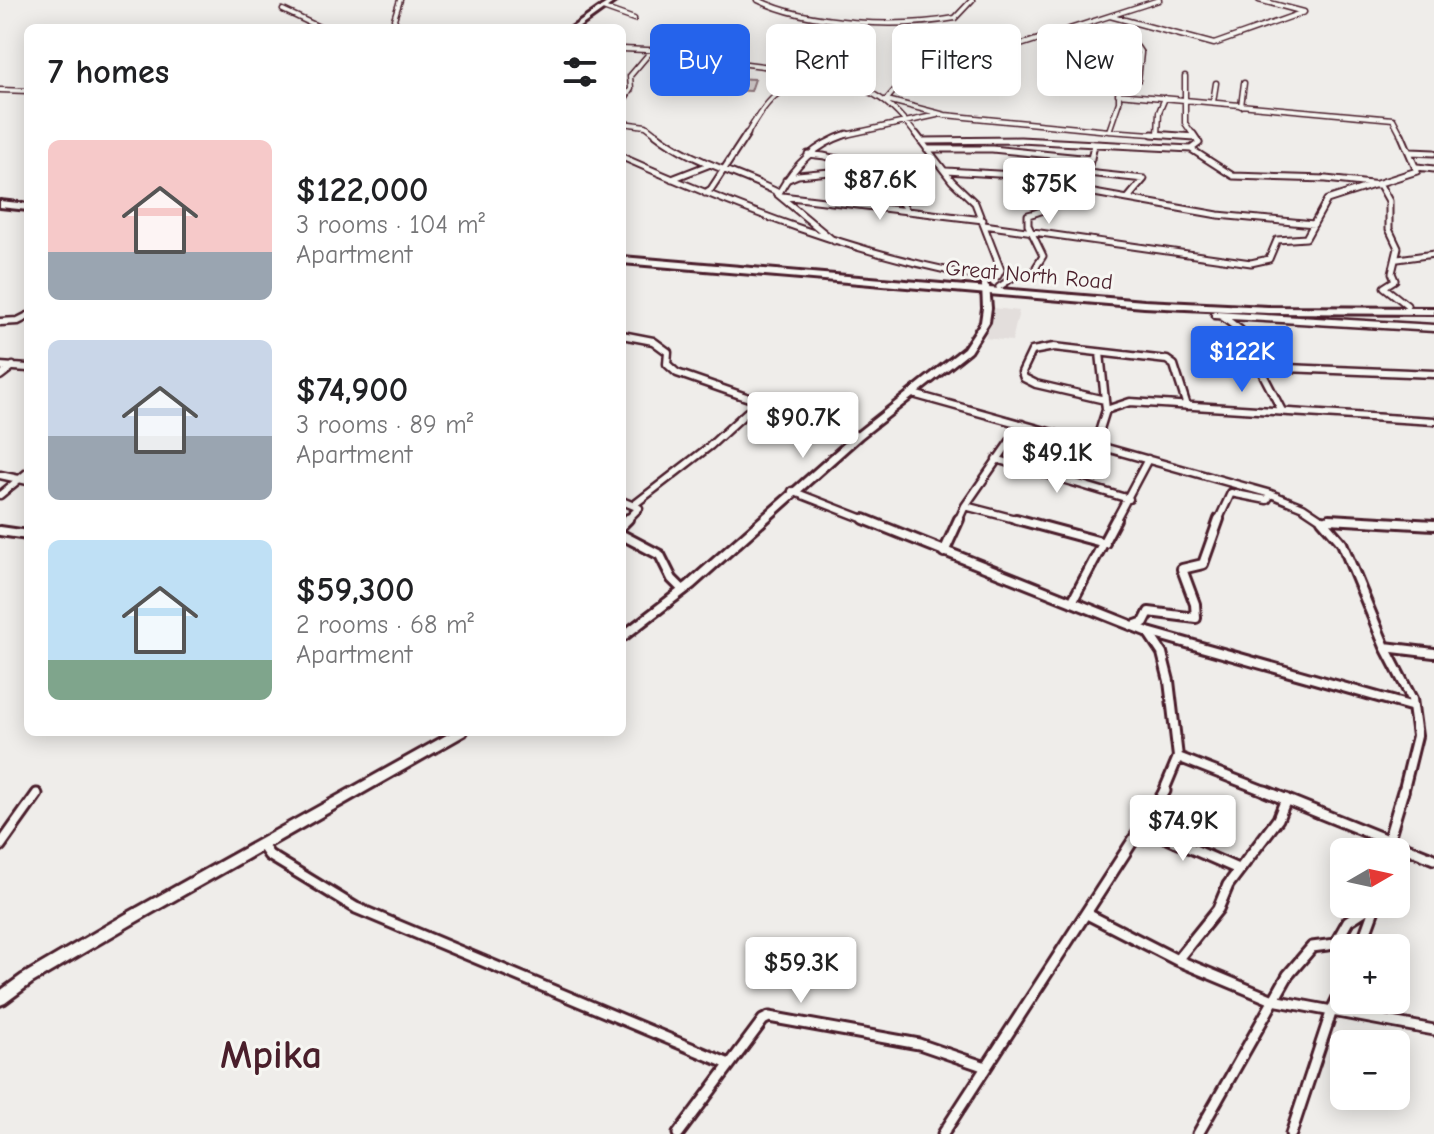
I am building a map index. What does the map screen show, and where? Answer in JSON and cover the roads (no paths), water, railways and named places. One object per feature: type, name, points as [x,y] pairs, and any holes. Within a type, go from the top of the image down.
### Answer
[{"type":"highway","points":[[0,207],[24,209]]},
{"type":"highway","name":"Great North Road","points":[[626,258],[985,285],[1214,311],[1434,308]]},
{"type":"highway","name":"Great North Road","points":[[985,285],[1212,304],[1407,305],[1434,308]]},
{"type":"main road","points":[[580,24],[614,0]]},
{"type":"main road","points":[[626,634],[683,590],[858,436],[967,350],[979,334],[987,308],[985,285]]},
{"type":"main road","points":[[0,999],[27,979],[454,736]]},
{"type":"street","points":[[396,24],[394,19],[400,0]]},
{"type":"street","points":[[758,0],[779,10],[916,24],[959,16],[972,0]]},
{"type":"street","points":[[1085,24],[1159,0]]},
{"type":"street","points":[[1110,16],[1214,44],[1304,12],[1259,0]]},
{"type":"street","points":[[603,8],[634,19]]},
{"type":"street","points":[[283,10],[313,24]]},
{"type":"street","points":[[885,100],[900,84],[1037,40]]},
{"type":"street","points":[[626,49],[650,50]]},
{"type":"street","points":[[626,97],[631,89],[629,79],[650,52]]},
{"type":"street","points":[[626,71],[634,71]]},
{"type":"street","points":[[921,141],[1191,149],[1199,145],[1185,123],[1185,76]]},
{"type":"street","points":[[1213,102],[1216,83]]},
{"type":"street","points":[[1241,106],[1244,83]]},
{"type":"street","points":[[0,90],[24,91]]},
{"type":"street","points":[[626,159],[796,232],[985,285],[1001,270],[975,203],[909,125],[876,93]]},
{"type":"street","points":[[705,193],[711,189],[762,107],[772,96]]},
{"type":"street","points":[[1105,131],[1109,131],[1115,120],[1118,96]]},
{"type":"street","points":[[1142,96],[1393,119],[1417,167]]},
{"type":"street","points":[[1158,135],[1159,113],[1165,98]]},
{"type":"street","points":[[885,100],[939,114],[1195,137]]},
{"type":"street","points":[[780,194],[791,169],[810,149],[862,130],[909,125],[939,114]]},
{"type":"street","points":[[626,124],[646,126],[672,146],[708,165],[744,176],[780,194],[835,243]]},
{"type":"street","points":[[999,287],[1014,277],[1037,272],[1043,256],[1028,225],[1028,215],[1064,204],[1087,173],[1094,144]]},
{"type":"street","points":[[927,149],[992,149],[1091,159]]},
{"type":"street","points":[[1191,149],[1233,176],[1326,179],[1380,185]]},
{"type":"street","points":[[1411,152],[1434,153]]},
{"type":"street","points":[[808,154],[823,154],[863,170],[887,184],[907,211]]},
{"type":"street","points":[[672,179],[708,165]]},
{"type":"street","points":[[780,194],[1251,263],[1269,259],[1277,240],[1306,238],[1327,200],[1413,174],[1417,167]]},
{"type":"street","points":[[1417,167],[1434,169]]},
{"type":"street","points":[[784,181],[792,176],[830,172],[832,169],[863,170]]},
{"type":"street","points":[[946,171],[1084,179]]},
{"type":"street","points":[[1087,173],[1144,179],[1128,198]]},
{"type":"street","points":[[1380,185],[1389,201],[1389,229],[1398,248],[1398,259],[1392,273],[1395,280],[1384,287],[1407,305]]},
{"type":"street","points":[[1077,190],[1218,215],[1314,224]]},
{"type":"street","points":[[1398,259],[1434,254]]},
{"type":"street","points":[[1214,311],[1382,327],[1434,328]]},
{"type":"street","points":[[1214,311],[1237,325],[1282,411]]},
{"type":"street","points":[[0,322],[24,318]]},
{"type":"street","points":[[626,336],[652,340],[663,346],[668,352],[667,364],[677,373],[858,436]]},
{"type":"street","points":[[1105,400],[1036,384],[1024,378],[1022,372],[1032,351],[1054,347],[1170,361],[1187,406]]},
{"type":"street","points":[[1095,445],[1106,410],[1100,353]]},
{"type":"street","points":[[0,366],[24,367]]},
{"type":"street","points":[[0,376],[13,366]]},
{"type":"street","points":[[1261,367],[1434,374]]},
{"type":"street","points":[[913,394],[1271,494],[1303,507],[1321,519],[1342,543],[1385,647],[1412,699],[1410,706],[1418,731],[1414,762],[1387,838],[1178,757]]},
{"type":"street","points":[[1106,410],[1130,402],[1434,421]]},
{"type":"street","points":[[635,504],[710,446],[747,412],[769,403]]},
{"type":"street","points":[[944,552],[965,506],[1022,424]]},
{"type":"street","points":[[996,459],[1129,499]]},
{"type":"street","points":[[1072,602],[1148,459]]},
{"type":"street","points":[[0,475],[24,481]]},
{"type":"street","points":[[0,495],[24,476]]},
{"type":"street","points":[[792,491],[1148,632],[1410,706]]},
{"type":"street","points":[[1133,626],[1144,622],[1149,612],[1196,618],[1198,606],[1181,573],[1182,569],[1203,564],[1211,536],[1231,493],[1267,500],[1271,494]]},
{"type":"street","points":[[626,502],[635,504]]},
{"type":"street","points":[[626,521],[638,510],[635,504]]},
{"type":"street","points":[[965,506],[1105,543]]},
{"type":"street","points":[[1321,519],[1434,525]]},
{"type":"street","points":[[0,531],[24,534]]},
{"type":"street","points":[[626,537],[660,555],[672,579],[683,590]]},
{"type":"street","points":[[943,1134],[1169,784],[1178,757],[1169,681],[1162,653],[1148,632]]},
{"type":"street","points":[[1385,647],[1434,653]]},
{"type":"street","points":[[0,846],[37,794]]},
{"type":"street","points":[[1177,960],[1218,909],[1238,869],[1278,819],[1286,799]]},
{"type":"street","points":[[1142,827],[1238,869]]},
{"type":"street","points":[[262,845],[269,855],[356,908],[729,1064]]},
{"type":"street","points":[[1410,848],[1434,859]]},
{"type":"street","points":[[1087,914],[1177,960],[1273,1000],[1330,1010]]},
{"type":"street","points":[[1198,1134],[1288,975],[1312,947],[1335,944],[1353,918]]},
{"type":"street","points":[[1294,1133],[1331,1014]]},
{"type":"street","points":[[1352,1014],[1434,1030]]},
{"type":"street","points":[[678,1134],[763,1020],[769,1017],[919,1044],[986,1067]]},
{"type":"district","name":"Mpika","points":[[271,1055]]}]
